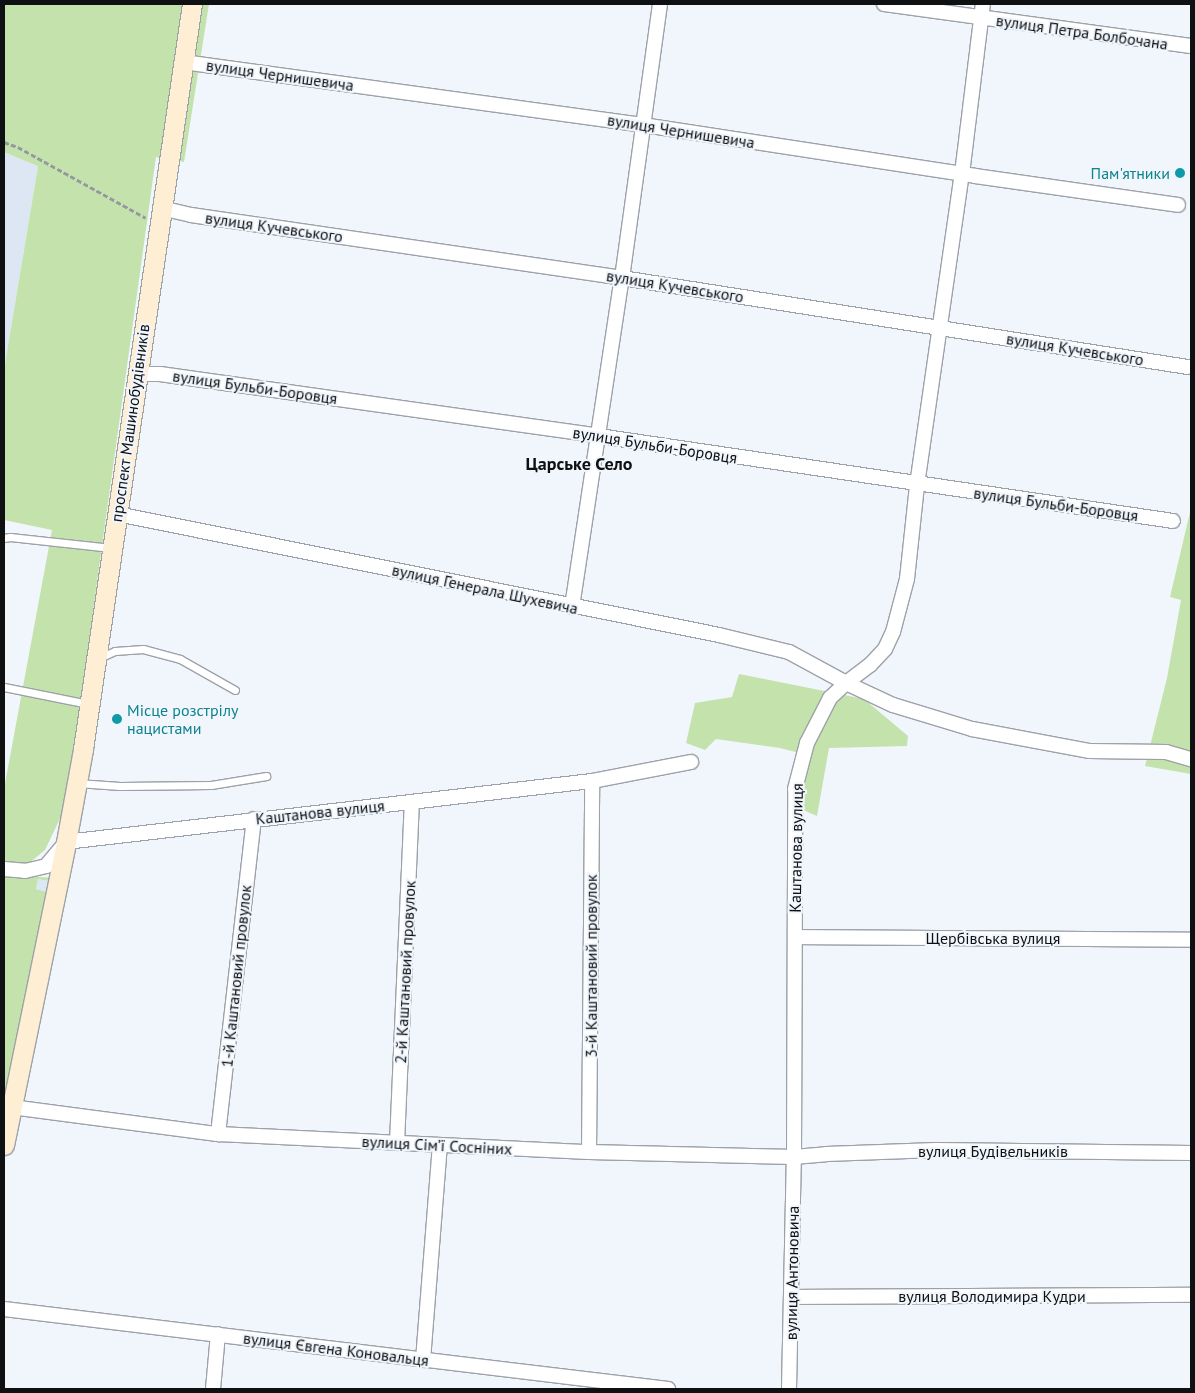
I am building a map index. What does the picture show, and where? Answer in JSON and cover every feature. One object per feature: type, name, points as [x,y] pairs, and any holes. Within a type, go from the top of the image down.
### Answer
[{"type":"street","name":"проспект Машинобудівників","points":[[66,842],[77,783],[192,4]]},
{"type":"street","points":[[572,607],[599,436],[660,4]]},
{"type":"street","name":"вулиця Петра Болбочана","points":[[884,4],[982,11],[1191,46]]},
{"type":"street","points":[[846,683],[870,665],[885,648],[893,632],[907,579],[917,485],[962,174],[982,11]]},
{"type":"street","name":"вулиця Чернишевича","points":[[184,62],[643,125],[962,174],[1178,204]]},
{"type":"street","name":"вулиця Кучевського","points":[[160,217],[622,278],[1188,367]]},
{"type":"street","name":"вулиця Бульби-Боровця","points":[[137,374],[160,374],[599,436],[917,485],[1173,521]]},
{"type":"street","name":"вулиця Генерала Шухевича","points":[[117,514],[789,652],[846,683],[893,705],[972,729],[1090,751],[1166,752],[1191,759]]},
{"type":"street","name":"Каштанова вулиця","points":[[795,937],[794,789],[803,756],[814,727],[830,698],[846,683]]},
{"type":"street","name":"Каштанова вулиця","points":[[66,842],[592,781],[691,762]]},
{"type":"street","name":"3-й Каштановий провулок","points":[[589,1152],[592,781]]},
{"type":"street","name":"2-й Каштановий провулок","points":[[397,1143],[412,802]]},
{"type":"street","name":"1-й Каштановий провулок","points":[[218,1134],[254,819]]},
{"type":"street","points":[[4,869],[25,871],[46,866],[66,842]]},
{"type":"street","points":[[4,1144],[7,1106],[43,958],[66,842]]},
{"type":"street","points":[[794,1158],[795,937]]},
{"type":"street","name":"Щербівська вулиця","points":[[795,937],[1191,940]]},
{"type":"street","name":"вулиця Сім’ї Сосніних","points":[[7,1106],[218,1134],[440,1146],[794,1158]]},
{"type":"street","points":[[423,1360],[440,1146]]},
{"type":"street","name":"вулиця Будівельників","points":[[794,1158],[826,1154],[936,1150],[1191,1153]]},
{"type":"street","name":"вулиця Антоновича","points":[[789,1389],[794,1158]]},
{"type":"street","name":"вулиця Володимира Кудри","points":[[792,1297],[1191,1295]]},
{"type":"street","name":"вулиця Євгена Коновальця","points":[[4,1309],[668,1389]]},
{"type":"street","points":[[213,1389],[218,1334]]},
{"type":"lane","points":[[4,538],[10,537],[112,548]]},
{"type":"lane","points":[[94,660],[115,651],[143,649],[180,659],[235,690]]},
{"type":"lane","points":[[4,686],[88,704]]},
{"type":"lane","points":[[77,783],[120,786],[211,785],[266,776]]},
{"type":"path","points":[[4,142],[18,147],[160,217]]},
{"type":"shaded area","points":[[4,152],[38,165],[4,370]]},
{"type":"shaded area","points":[[38,879],[50,881],[47,892],[36,889]]},
{"type":"green space","points":[[4,4],[209,4],[184,162],[156,157],[66,806],[45,850],[28,864],[4,864],[4,789],[52,530],[4,520],[4,370],[38,166],[4,152]]},
{"type":"green space","points":[[1191,508],[1191,774],[1145,766],[1167,678],[1181,600],[1170,597]]},
{"type":"green space","points":[[739,674],[864,699],[908,736],[907,746],[829,748],[817,816],[803,810],[801,794],[811,756],[780,748],[716,739],[705,750],[686,743],[695,703],[732,697]]},
{"type":"green space","points":[[4,875],[58,878],[4,1153]],"holes":[[[38,879],[49,881],[47,892],[36,889]]]},
{"type":"place","name":"Пам'ятники","points":[[1180,173]]},
{"type":"place","name":"Місце розстрілу нацистами","points":[[117,719]]},
{"type":"district","name":"Царське Село","points":[[579,464]]}]
